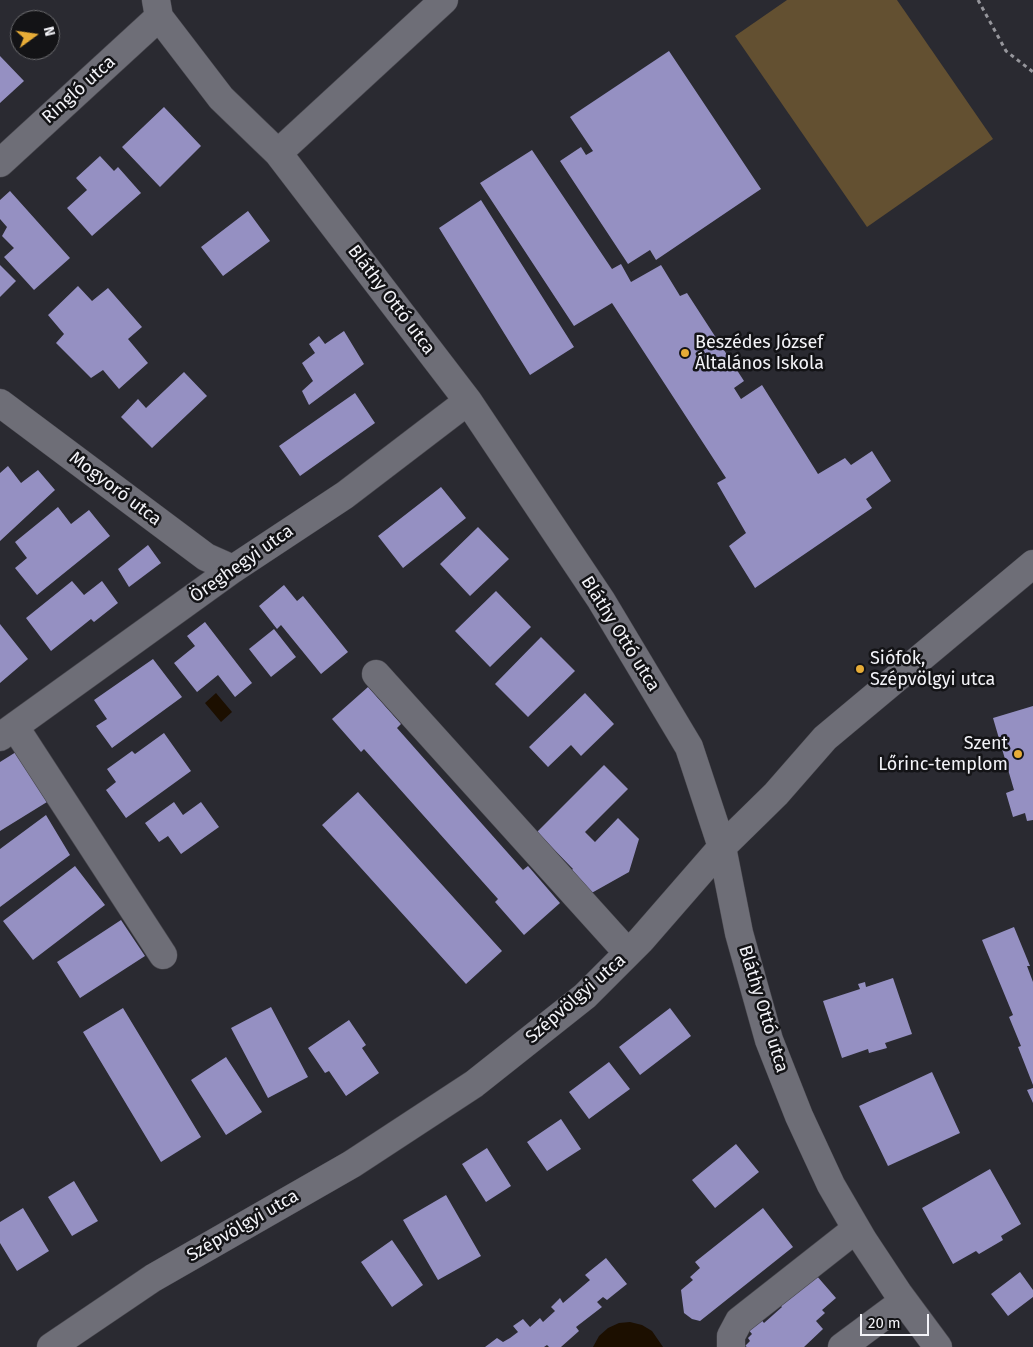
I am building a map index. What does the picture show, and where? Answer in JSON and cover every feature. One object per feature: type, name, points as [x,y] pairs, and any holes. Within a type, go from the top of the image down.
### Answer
[{"type":"street","points":[[278,153],[444,0]]},
{"type":"street","name":"Bláthy Ottó utca","points":[[158,9],[221,98],[278,153],[468,401],[601,600],[689,747],[722,847],[739,933],[769,1040],[799,1116],[831,1185],[856,1229],[904,1301],[938,1347]]},
{"type":"street","name":"Ringló utca","points":[[0,163],[158,9]]},
{"type":"street","name":"Öreghegyi utca","points":[[163,955],[8,732],[233,569],[345,494],[468,401]]},
{"type":"street","name":"Mogyoró utca","points":[[0,403],[206,557],[233,569]]},
{"type":"street","name":"Szépvölgyi utca","points":[[50,1347],[153,1278],[352,1164],[474,1084],[585,996],[628,953],[722,847],[776,794],[825,738],[1033,564]]},
{"type":"street","points":[[376,674],[628,953]]},
{"type":"street","points":[[731,1347],[731,1336],[739,1321],[856,1229]]},
{"type":"street","points":[[842,1347],[904,1301]]},
{"type":"path","points":[[978,0],[1006,50],[1033,72]]},
{"type":"shaded area","points":[[787,0],[897,0],[993,139],[867,227],[735,36]]},
{"type":"shaded area","points":[[216,693],[232,712],[221,722],[205,703]]},
{"type":"shaded area","points":[[630,1322],[642,1325],[652,1331],[663,1347],[593,1347],[599,1336],[608,1328],[619,1323]]},
{"type":"building","points":[[669,51],[761,189],[656,260],[650,250],[628,264],[560,161],[581,147],[586,155],[593,151],[570,117]]},
{"type":"building","points":[[0,56],[24,81],[0,103]]},
{"type":"building","points":[[164,107],[201,146],[160,187],[122,147]]},
{"type":"building","name":"Beszédes József Általános Iskola","points":[[532,150],[612,269],[621,264],[631,282],[661,265],[680,296],[687,293],[744,381],[734,388],[741,399],[762,385],[818,474],[845,458],[851,465],[872,451],[891,481],[866,499],[872,508],[755,588],[729,546],[746,533],[717,483],[726,478],[612,303],[574,326],[480,183]]},
{"type":"building","points":[[100,156],[114,171],[118,167],[141,193],[92,236],[67,208],[87,190],[76,178]]},
{"type":"building","points":[[10,191],[70,258],[34,290],[4,257],[14,248],[2,236],[7,227],[0,219],[0,200]]},
{"type":"building","points":[[481,200],[574,347],[530,375],[439,228]]},
{"type":"building","points":[[248,211],[270,241],[223,276],[201,247]]},
{"type":"building","points":[[0,265],[16,281],[0,297]]},
{"type":"building","points":[[78,286],[92,301],[108,288],[142,327],[128,339],[148,363],[119,389],[103,370],[91,378],[56,343],[64,334],[48,315]]},
{"type":"building","points":[[344,331],[364,364],[309,405],[302,391],[313,381],[302,363],[315,353],[309,344],[319,336],[325,344]]},
{"type":"building","points":[[184,372],[207,396],[152,448],[121,417],[138,399],[146,408]]},
{"type":"building","points":[[355,393],[375,423],[300,476],[279,446]]},
{"type":"building","points":[[8,466],[21,483],[38,470],[55,490],[0,541],[0,473]]},
{"type":"building","points":[[441,487],[466,518],[403,568],[378,536]]},
{"type":"building","points":[[58,507],[71,524],[89,510],[110,536],[37,595],[15,568],[27,558],[15,542]]},
{"type":"building","points":[[478,527],[509,559],[470,596],[440,564]]},
{"type":"building","points":[[148,545],[161,563],[129,587],[118,569]]},
{"type":"building","points":[[72,581],[84,595],[102,581],[118,603],[94,622],[91,619],[51,651],[26,618]]},
{"type":"building","points":[[284,585],[297,601],[303,596],[348,652],[321,674],[281,625],[277,629],[259,606]]},
{"type":"building","points":[[496,591],[531,627],[490,667],[455,631]]},
{"type":"building","points":[[205,622],[252,683],[235,697],[218,675],[197,692],[174,663],[195,646],[187,636]]},
{"type":"building","points":[[0,624],[28,659],[0,683]]},
{"type":"building","points":[[274,629],[296,657],[271,677],[249,649]]},
{"type":"building","points":[[541,637],[575,671],[528,717],[495,684]]},
{"type":"building","points":[[153,659],[182,697],[112,748],[96,726],[107,719],[94,700]]},
{"type":"building","points":[[368,687],[401,724],[397,728],[523,870],[528,866],[560,903],[524,935],[495,902],[498,899],[364,749],[361,752],[332,719]]},
{"type":"building","points":[[585,693],[614,724],[581,756],[571,745],[548,767],[529,747]]},
{"type":"building","name":"Szent Lőrinc-templom","points":[[1033,706],[1033,820],[1027,821],[1025,813],[1013,817],[1006,793],[1014,790],[993,718]]},
{"type":"building","points":[[164,733],[191,771],[126,818],[106,790],[116,782],[107,769],[132,751],[135,754]]},
{"type":"building","points":[[16,752],[47,802],[0,831],[0,762]]},
{"type":"building","points":[[604,765],[628,789],[585,832],[595,842],[618,818],[639,839],[629,872],[588,895],[567,874],[573,869],[537,832]]},
{"type":"building","points":[[358,792],[502,951],[466,984],[322,825]]},
{"type":"building","points":[[174,802],[183,815],[201,802],[219,827],[181,854],[168,836],[159,842],[145,823]]},
{"type":"building","points":[[46,815],[70,855],[0,907],[0,849]]},
{"type":"building","points":[[75,866],[105,905],[33,960],[3,921]]},
{"type":"building","points":[[121,920],[145,956],[80,998],[57,962]]},
{"type":"building","points":[[1014,927],[1030,966],[1027,966],[1033,982],[1033,1085],[1018,1047],[1021,1046],[1009,1017],[1013,1015],[982,940]]},
{"type":"building","points":[[893,978],[912,1034],[885,1043],[887,1048],[869,1053],[868,1049],[842,1058],[823,1001],[860,989],[858,984],[865,982],[866,987]]},
{"type":"building","points":[[271,1007],[308,1077],[268,1098],[231,1028]]},
{"type":"building","points":[[123,1008],[201,1137],[161,1162],[83,1032]]},
{"type":"building","points":[[670,1008],[691,1036],[640,1075],[619,1047]]},
{"type":"building","points":[[349,1020],[366,1045],[362,1048],[379,1073],[346,1096],[329,1071],[325,1073],[308,1048]]},
{"type":"building","points":[[226,1057],[262,1112],[226,1135],[191,1080]]},
{"type":"building","points":[[609,1062],[630,1089],[589,1119],[569,1092]]},
{"type":"building","points":[[932,1072],[960,1133],[888,1166],[859,1106]]},
{"type":"building","points":[[1033,1088],[1033,1103],[1027,1090]]},
{"type":"building","points":[[561,1119],[581,1149],[547,1171],[527,1142]]},
{"type":"building","points":[[736,1144],[759,1172],[715,1208],[692,1180]]},
{"type":"building","points":[[487,1148],[511,1186],[486,1202],[462,1164]]},
{"type":"building","points":[[990,1169],[1021,1224],[1001,1236],[1003,1240],[979,1254],[976,1251],[953,1264],[922,1208]]},
{"type":"building","points":[[74,1181],[98,1221],[72,1236],[48,1197]]},
{"type":"building","points":[[446,1195],[481,1256],[438,1280],[403,1220]]},
{"type":"building","points":[[23,1208],[49,1251],[17,1271],[0,1243],[0,1222]]},
{"type":"building","points":[[763,1208],[793,1247],[700,1321],[692,1319],[684,1313],[681,1290],[693,1280],[690,1277],[700,1268],[695,1262]]},
{"type":"building","points":[[392,1240],[423,1285],[392,1307],[361,1262]]},
{"type":"building","points":[[606,1258],[627,1284],[607,1300],[603,1297],[597,1302],[602,1307],[576,1327],[579,1331],[561,1347],[549,1347],[547,1345],[544,1347],[485,1347],[497,1338],[503,1342],[510,1338],[518,1332],[513,1326],[523,1319],[530,1327],[540,1318],[543,1322],[555,1311],[551,1307],[560,1298],[563,1303],[590,1280],[585,1275]]},
{"type":"building","points":[[1020,1272],[1033,1290],[1033,1297],[1008,1316],[991,1294]]},
{"type":"building","points":[[816,1275],[836,1298],[822,1310],[825,1313],[816,1321],[823,1329],[804,1347],[745,1346],[750,1341],[748,1338],[752,1334],[747,1328],[759,1317],[764,1323],[782,1307],[778,1303]]},
{"type":"place","name":"Beszédes József Általános Iskola","points":[[685,353]]},
{"type":"place","name":"Siófok, Szépvölgyi utca","points":[[860,669]]},
{"type":"place","name":"Szent Lőrinc-templom","points":[[1018,754]]}]
